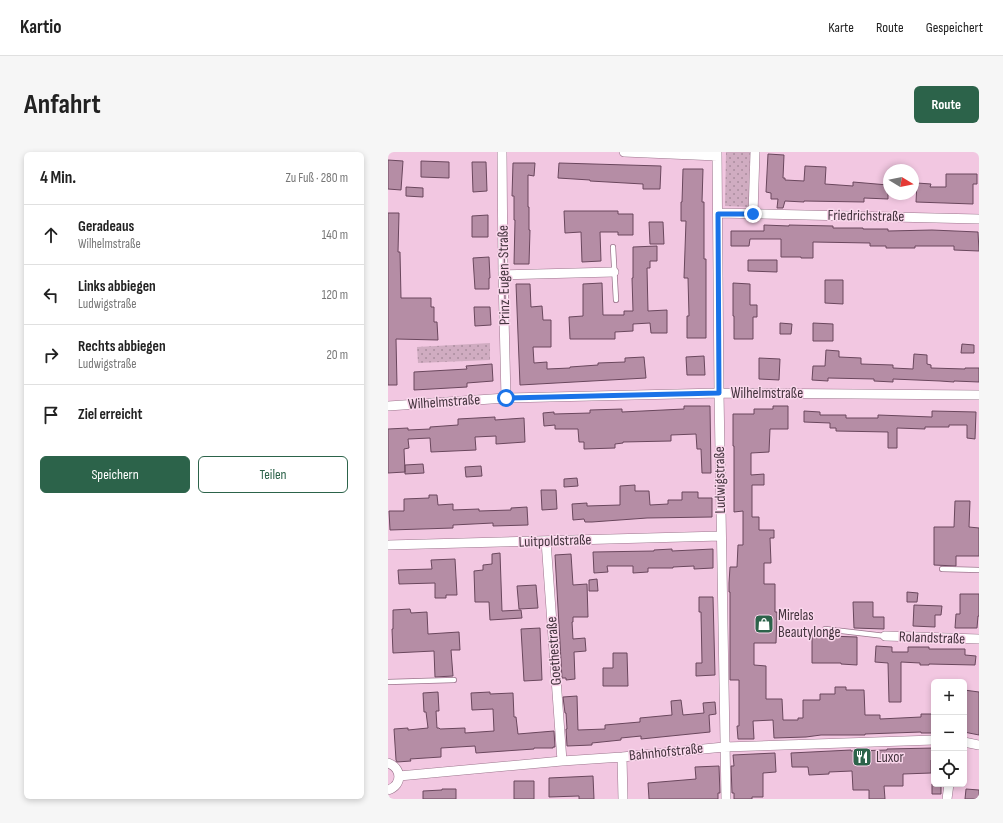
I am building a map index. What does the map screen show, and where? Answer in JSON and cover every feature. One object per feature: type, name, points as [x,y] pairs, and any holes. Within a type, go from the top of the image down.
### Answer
[{"type":"street","name":"Prinz-Eugen-Straße","points":[[502,152],[506,398]]},
{"type":"street","points":[[624,152],[717,154]]},
{"type":"street","points":[[718,214],[753,214],[755,152]]},
{"type":"street","name":"Ludwigstraße","points":[[717,154],[719,393],[726,799]]},
{"type":"street","name":"Friedrichstraße","points":[[753,214],[979,219]]},
{"type":"street","points":[[503,275],[614,272]]},
{"type":"street","name":"Wilhelmstraße","points":[[388,406],[506,398],[719,393],[979,395]]},
{"type":"street","name":"Luitpoldstraße","points":[[388,545],[721,536]]},
{"type":"street","name":"Goethestraße","points":[[546,541],[562,761]]},
{"type":"street","name":"Rolandstraße","points":[[885,636],[979,640]]},
{"type":"street","name":"Bahnhofstraße","points":[[399,776],[622,757],[724,746],[931,740]]},
{"type":"street","points":[[967,742],[979,744]]},
{"type":"street","points":[[622,757],[622,799]]},
{"type":"street","points":[[388,763],[396,768],[399,776],[399,780],[394,788],[388,790]]},
{"type":"street","points":[[947,799],[949,787]]},
{"type":"lane","points":[[614,247],[616,300]]},
{"type":"lane","points":[[942,569],[979,570]]},
{"type":"lane","points":[[825,629],[885,636]]},
{"type":"lane","points":[[388,682],[454,680]]},
{"type":"shaded area","points":[[726,152],[750,152],[749,207],[725,206]]},
{"type":"shaded area","points":[[490,343],[490,360],[418,363],[417,347]]},
{"type":"building","points":[[768,154],[784,155],[783,178],[785,178],[785,180],[804,181],[805,166],[826,167],[825,184],[853,186],[853,182],[883,185],[883,199],[864,198],[864,202],[785,201],[783,208],[777,208],[778,199],[771,199],[771,193],[766,192]]},
{"type":"building","points":[[388,160],[403,161],[401,190],[388,189]]},
{"type":"building","points":[[421,161],[449,162],[449,178],[421,177]]},
{"type":"building","points":[[472,162],[486,162],[487,191],[473,192]]},
{"type":"building","points":[[513,163],[535,163],[534,176],[528,175],[530,230],[529,264],[514,264],[515,220],[514,196],[512,196]]},
{"type":"building","points":[[559,163],[661,166],[660,189],[643,189],[643,184],[558,178]]},
{"type":"building","points":[[683,169],[703,169],[702,202],[704,202],[704,259],[706,259],[706,338],[687,338],[687,316],[689,316],[688,278],[684,278],[686,221],[681,221]]},
{"type":"building","points":[[946,174],[977,174],[977,184],[973,184],[973,204],[916,202],[916,200],[919,200],[919,183],[931,184],[930,187],[946,187]]},
{"type":"building","points":[[406,187],[423,188],[423,197],[406,196]]},
{"type":"building","points":[[564,211],[618,211],[618,214],[633,214],[633,235],[618,235],[618,232],[600,232],[601,261],[582,262],[581,232],[565,233]]},
{"type":"building","points":[[388,213],[399,213],[398,252],[400,252],[401,298],[431,298],[431,307],[434,307],[434,322],[437,322],[438,340],[396,339],[397,385],[388,385]]},
{"type":"building","points":[[488,215],[488,237],[472,237],[472,216]]},
{"type":"building","points":[[649,222],[663,222],[664,244],[650,244]]},
{"type":"building","points":[[764,225],[833,226],[833,228],[888,229],[888,231],[932,230],[978,232],[979,251],[954,250],[954,246],[886,248],[886,246],[870,246],[870,243],[813,242],[813,258],[801,258],[781,257],[781,239],[750,239],[749,246],[731,246],[731,231],[764,231]]},
{"type":"building","points":[[657,246],[657,261],[650,261],[650,268],[647,268],[648,311],[667,310],[667,333],[651,333],[650,323],[633,324],[633,331],[615,332],[615,339],[570,339],[569,317],[583,316],[583,284],[602,283],[603,315],[624,315],[624,311],[633,311],[633,247]]},
{"type":"building","points":[[489,257],[489,289],[475,289],[473,258]]},
{"type":"building","points":[[748,260],[777,260],[777,272],[748,271]]},
{"type":"building","points":[[825,280],[843,280],[843,304],[825,303]]},
{"type":"building","points":[[733,283],[750,284],[750,305],[757,305],[757,317],[753,317],[753,339],[734,339]]},
{"type":"building","points":[[516,284],[530,284],[531,307],[542,306],[543,320],[551,320],[551,347],[533,347],[534,363],[547,362],[547,369],[570,368],[598,365],[598,363],[625,362],[625,358],[644,357],[646,378],[520,385]]},
{"type":"building","points":[[474,307],[490,307],[491,325],[475,326]]},
{"type":"building","points":[[780,323],[792,324],[791,334],[780,334]]},
{"type":"building","points":[[813,323],[833,324],[833,341],[813,341]]},
{"type":"building","points":[[962,344],[974,345],[974,353],[961,353]]},
{"type":"building","points":[[826,350],[839,351],[839,357],[861,358],[861,364],[893,365],[893,368],[913,369],[914,354],[927,355],[927,364],[931,365],[931,368],[979,368],[979,382],[893,379],[893,382],[874,381],[874,379],[828,378],[828,381],[812,380],[813,366],[825,366]]},
{"type":"building","points":[[704,356],[705,375],[687,375],[686,357]]},
{"type":"building","points":[[759,358],[780,359],[779,380],[759,379]]},
{"type":"building","points":[[492,364],[493,381],[467,383],[467,387],[414,390],[414,372],[467,369],[466,366]]},
{"type":"building","points":[[684,406],[710,406],[711,473],[702,473],[701,449],[697,449],[696,434],[671,435],[671,441],[623,442],[615,444],[615,448],[584,449],[584,442],[579,442],[578,429],[555,429],[555,425],[544,426],[543,413],[590,413],[590,410],[622,409],[622,412],[684,409]]},
{"type":"building","points":[[773,406],[788,406],[788,429],[770,429],[769,452],[751,453],[751,475],[764,474],[764,485],[752,485],[752,517],[759,517],[759,530],[774,530],[774,538],[770,538],[771,563],[764,563],[764,584],[775,584],[775,612],[777,612],[776,643],[754,643],[754,665],[766,666],[766,699],[782,699],[783,720],[798,720],[798,718],[803,718],[803,700],[820,700],[820,694],[835,694],[835,687],[846,687],[846,690],[864,690],[865,715],[880,715],[880,719],[921,717],[921,714],[931,714],[931,733],[821,735],[774,738],[773,720],[753,721],[754,739],[738,739],[737,726],[739,726],[739,680],[730,680],[729,583],[730,567],[737,567],[738,545],[743,545],[743,511],[734,512],[733,414],[754,414],[754,409],[773,409]]},
{"type":"building","points":[[804,411],[820,412],[820,415],[846,415],[846,418],[878,418],[878,415],[932,417],[932,411],[976,412],[975,439],[967,438],[967,425],[925,427],[925,429],[897,428],[897,448],[888,448],[888,432],[836,431],[836,428],[830,428],[830,423],[804,422]]},
{"type":"building","points":[[495,417],[495,420],[524,418],[525,442],[496,444],[496,436],[475,437],[476,450],[431,452],[430,438],[408,439],[409,448],[404,449],[405,472],[388,473],[388,429],[430,429],[430,427],[458,425],[458,419]]},
{"type":"building","points":[[423,464],[424,473],[405,474],[405,465]]},
{"type":"building","points":[[481,466],[482,476],[466,477],[465,467]]},
{"type":"building","points":[[577,478],[578,486],[564,487],[564,479]]},
{"type":"building","points":[[635,485],[635,491],[649,491],[650,505],[668,504],[668,500],[682,500],[682,492],[698,492],[698,498],[712,498],[712,517],[647,518],[592,522],[585,522],[584,519],[573,520],[572,504],[587,503],[587,506],[620,505],[620,486]]},
{"type":"building","points":[[541,490],[556,490],[557,509],[542,510]]},
{"type":"building","points":[[429,495],[437,495],[438,505],[453,504],[453,510],[511,510],[511,508],[527,507],[528,525],[493,526],[493,523],[453,525],[453,528],[390,530],[389,511],[404,511],[404,499],[429,498]]},
{"type":"building","points":[[955,501],[970,501],[969,527],[979,528],[979,556],[956,556],[956,566],[934,565],[934,527],[954,527]]},
{"type":"building","points":[[672,549],[672,551],[713,549],[713,568],[694,569],[694,566],[648,568],[648,572],[633,573],[633,566],[607,566],[608,572],[594,573],[593,552],[654,551]]},
{"type":"building","points":[[500,553],[502,611],[521,610],[522,618],[490,620],[489,602],[475,602],[474,571],[483,570],[483,565],[492,564],[492,554]]},
{"type":"building","points":[[571,554],[573,585],[587,584],[588,617],[573,617],[573,639],[585,638],[586,651],[574,652],[575,679],[566,680],[566,678],[562,678],[555,555]]},
{"type":"building","points":[[455,559],[457,595],[446,595],[446,598],[435,598],[435,583],[399,584],[398,570],[432,569],[431,560]]},
{"type":"building","points":[[597,579],[598,591],[589,591],[589,580]]},
{"type":"building","points":[[536,585],[538,608],[519,609],[517,586]]},
{"type":"building","points":[[907,592],[918,593],[917,602],[907,602]]},
{"type":"building","points":[[960,594],[979,594],[979,616],[977,628],[955,628],[956,614],[960,614]]},
{"type":"building","points":[[699,597],[713,597],[715,675],[696,676],[696,663],[702,663],[701,612],[699,612]]},
{"type":"building","points":[[853,602],[873,602],[873,617],[884,617],[884,629],[854,628]]},
{"type":"building","points":[[914,605],[942,606],[941,615],[935,615],[935,627],[913,626]]},
{"type":"building","points":[[410,609],[411,613],[427,612],[428,634],[459,632],[460,650],[451,650],[453,676],[435,677],[434,651],[393,653],[393,610]]},
{"type":"building","points":[[540,628],[542,680],[524,681],[521,629]]},
{"type":"building","points":[[812,632],[828,633],[829,636],[857,637],[857,665],[841,663],[812,663]]},
{"type":"building","points":[[876,646],[892,647],[892,652],[908,652],[908,647],[929,647],[929,649],[965,649],[965,655],[976,656],[975,665],[920,665],[920,663],[901,662],[901,702],[889,702],[888,663],[875,662]]},
{"type":"building","points":[[613,653],[627,653],[628,686],[603,686],[603,668],[613,668]]},
{"type":"building","points":[[967,690],[979,692],[979,735],[967,733]]},
{"type":"building","points":[[438,692],[439,711],[436,711],[437,728],[465,728],[465,733],[494,731],[493,709],[472,710],[471,693],[513,693],[514,717],[516,717],[518,734],[554,731],[555,747],[476,753],[475,746],[441,748],[441,757],[410,759],[411,761],[397,762],[394,729],[408,728],[408,730],[428,728],[426,712],[424,712],[423,693]]},
{"type":"building","points":[[577,696],[578,730],[605,729],[605,725],[640,722],[640,718],[672,715],[671,701],[681,700],[683,715],[704,713],[703,703],[715,702],[716,714],[709,715],[710,732],[641,739],[641,736],[592,743],[592,745],[567,746],[566,713],[563,697]]},
{"type":"building","points":[[931,748],[931,773],[903,774],[903,786],[884,786],[885,799],[869,799],[869,790],[853,790],[852,771],[809,775],[808,767],[792,767],[791,753]]},
{"type":"building","points":[[775,753],[776,772],[763,773],[763,797],[752,797],[752,799],[734,799],[734,793],[732,793],[731,766],[734,766],[733,755]]},
{"type":"building","points":[[719,766],[720,793],[718,793],[718,799],[649,799],[648,783],[696,779],[695,767]]},
{"type":"building","points":[[593,776],[594,799],[579,799],[579,796],[549,797],[549,778]]},
{"type":"building","points":[[514,781],[534,781],[534,799],[514,799]]},
{"type":"building","points":[[932,787],[941,787],[941,794],[932,794]]},
{"type":"building","points":[[456,789],[456,799],[423,799],[423,791]]},
{"type":"building","points":[[966,789],[979,790],[979,799],[965,799]]},
{"type":"place","name":"Mirelas Beautylonge","points":[[764,624]]},
{"type":"place","name":"Luxor","points":[[862,757]]},
{"type":"route","points":[[506,398],[719,393],[718,214],[753,214]]}]
